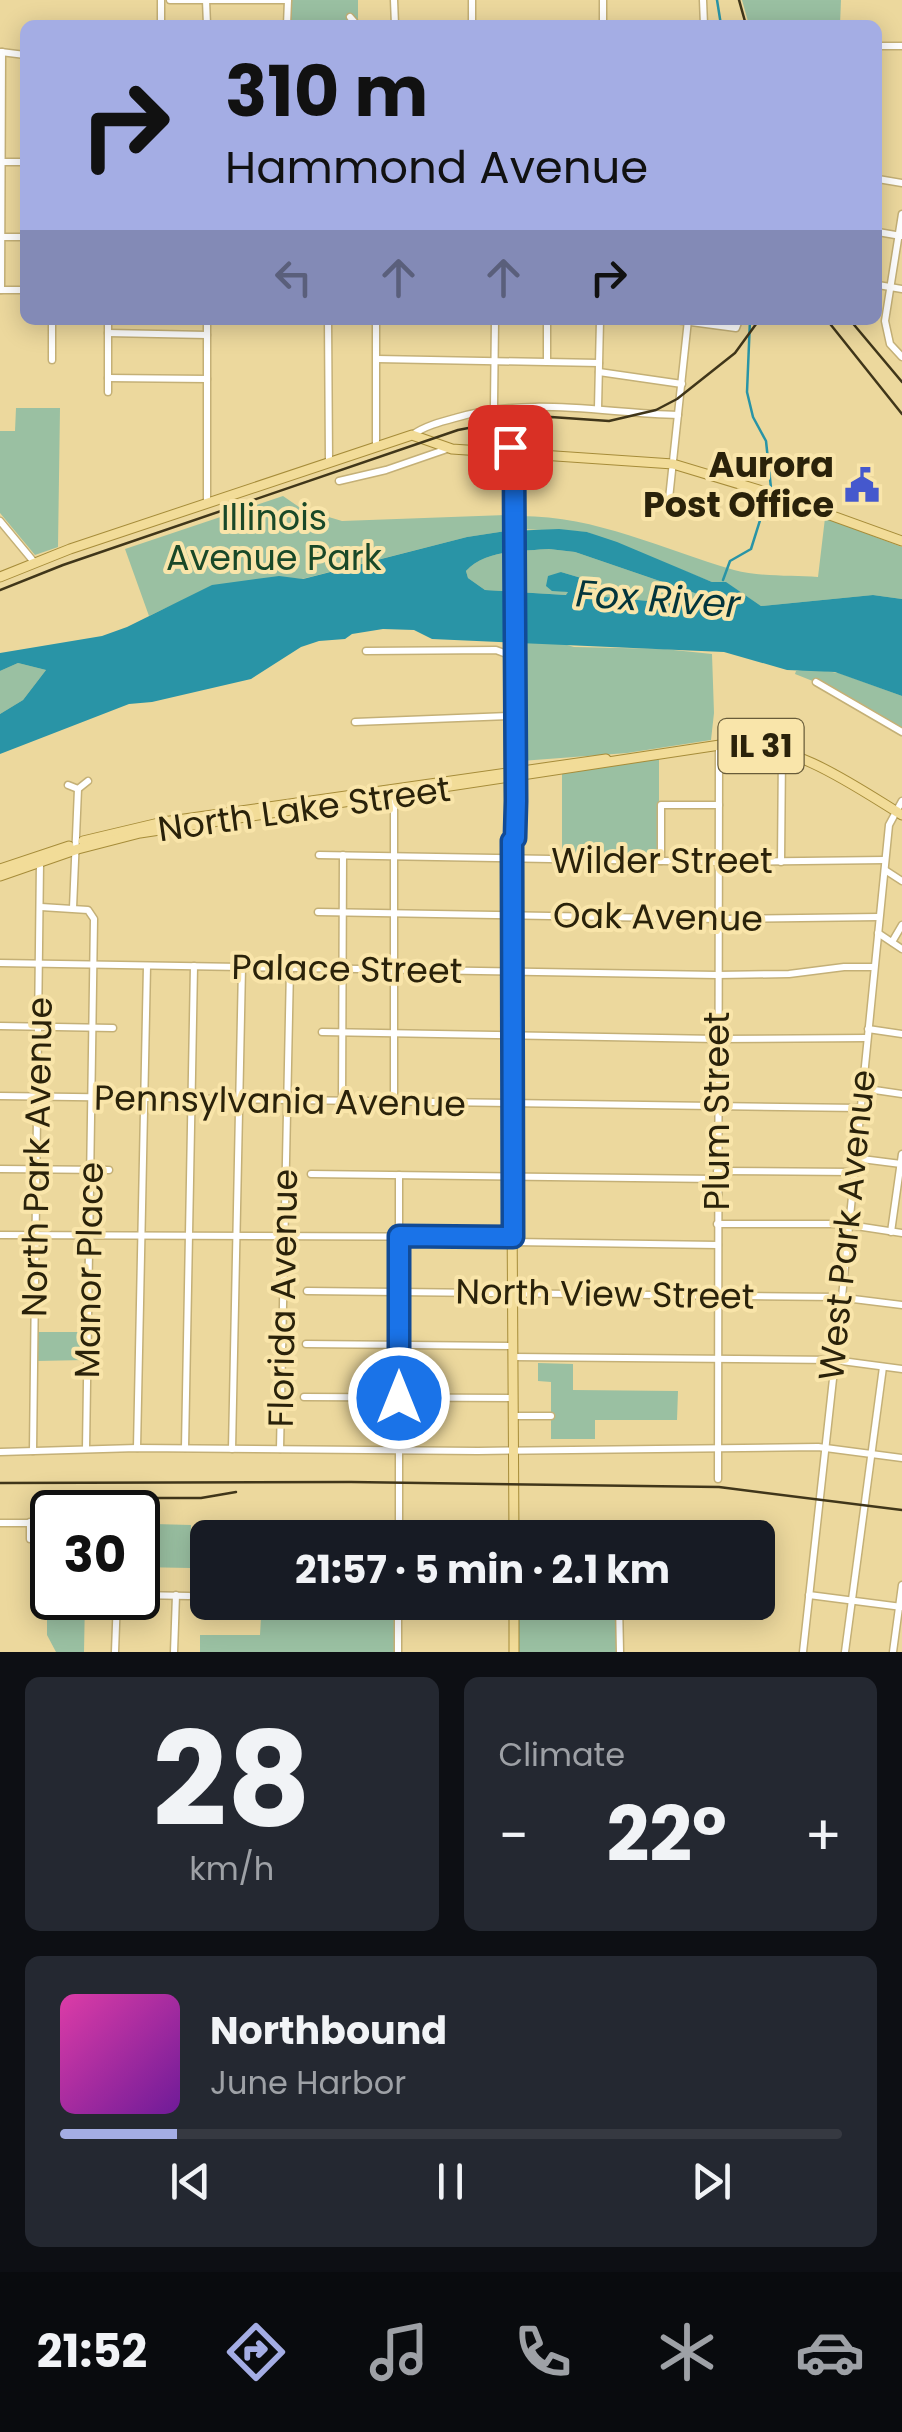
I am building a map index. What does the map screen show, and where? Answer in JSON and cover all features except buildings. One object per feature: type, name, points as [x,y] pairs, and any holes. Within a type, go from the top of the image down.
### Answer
[{"type":"main road","points":[[0,577],[34,562],[412,434],[448,448],[673,464],[769,493],[902,541]]},
{"type":"main road","points":[[512,453],[514,1520]]},
{"type":"main road","points":[[512,651],[512,775]]},
{"type":"main road","name":"North Lake Street","points":[[0,872],[78,846],[141,832],[586,760],[612,760],[718,744],[750,744],[826,768],[898,813]]},
{"type":"main road","points":[[496,774],[509,756]]},
{"type":"main road","name":"North Lake Street","points":[[394,792],[496,774],[512,775]]},
{"type":"main road","name":"North Lake Street","points":[[0,872],[40,862],[78,846]]},
{"type":"main road","points":[[514,1620],[514,1652]]},
{"type":"street","points":[[170,0],[288,0]]},
{"type":"street","points":[[0,290],[1,52]]},
{"type":"street","points":[[900,354],[885,328],[902,214]]},
{"type":"street","points":[[882,286],[902,289]]},
{"type":"street","points":[[52,325],[52,360]]},
{"type":"street","points":[[108,325],[108,392]]},
{"type":"street","points":[[207,325],[208,502]]},
{"type":"street","points":[[328,325],[329,461]]},
{"type":"street","points":[[376,325],[376,444]]},
{"type":"street","points":[[495,325],[495,409],[512,453]]},
{"type":"street","points":[[547,325],[547,361]]},
{"type":"street","points":[[598,408],[600,325]]},
{"type":"street","points":[[668,508],[688,325]]},
{"type":"street","points":[[108,334],[207,334]]},
{"type":"street","points":[[376,359],[547,361],[682,384]]},
{"type":"street","points":[[108,378],[208,379]]},
{"type":"street","points":[[412,434],[443,421],[495,409],[598,408],[678,416]]},
{"type":"street","points":[[338,481],[362,472],[386,470],[448,448]]},
{"type":"street","points":[[0,521],[34,562]]},
{"type":"street","points":[[366,651],[512,651]]},
{"type":"street","points":[[816,682],[902,732]]},
{"type":"street","points":[[356,722],[509,716]]},
{"type":"street","name":"Plum Street","points":[[718,744],[718,1479]]},
{"type":"street","points":[[781,862],[782,752]]},
{"type":"street","points":[[41,907],[73,908],[78,789],[88,780]]},
{"type":"street","points":[[68,785],[78,789]]},
{"type":"street","points":[[394,792],[394,1104]]},
{"type":"street","name":"West Park Avenue","points":[[803,1652],[889,825],[902,800]]},
{"type":"street","points":[[660,861],[661,805],[718,805]]},
{"type":"street","name":"Wilder Street","points":[[320,855],[718,862],[886,860]]},
{"type":"street","points":[[342,1103],[343,855]]},
{"type":"street","name":"North Park Avenue","points":[[33,1452],[40,862]]},
{"type":"street","points":[[884,870],[902,881]]},
{"type":"street","name":"Manor Place","points":[[73,908],[91,912],[94,919],[86,1449]]},
{"type":"street","name":"Oak Avenue","points":[[318,912],[879,918]]},
{"type":"street","points":[[892,942],[902,926]]},
{"type":"street","points":[[878,933],[902,948]]},
{"type":"street","name":"Palace Street","points":[[0,963],[717,975],[874,967]]},
{"type":"street","points":[[137,1448],[147,966]]},
{"type":"street","points":[[184,1448],[194,966]]},
{"type":"street","points":[[232,1449],[242,967]]},
{"type":"street","name":"Florida Avenue","points":[[280,1449],[290,968]]},
{"type":"street","points":[[0,1026],[113,1028]]},
{"type":"street","points":[[868,1028],[902,1034]]},
{"type":"street","points":[[322,1032],[867,1038]]},
{"type":"street","points":[[862,1088],[902,1094]]},
{"type":"street","name":"Pennsylvania Avenue","points":[[0,1096],[860,1108]]},
{"type":"street","points":[[891,1232],[902,1154]]},
{"type":"street","points":[[854,1158],[901,1164]]},
{"type":"street","points":[[0,1168],[108,1170]]},
{"type":"street","points":[[311,1174],[512,1177],[853,1172]]},
{"type":"street","points":[[399,1175],[399,1520]]},
{"type":"street","points":[[717,1224],[848,1225],[902,1233]]},
{"type":"street","points":[[0,1236],[399,1236],[718,1245]]},
{"type":"street","name":"North View Street","points":[[307,1292],[842,1297],[902,1305]]},
{"type":"street","points":[[306,1344],[834,1360],[902,1369]]},
{"type":"street","points":[[845,1652],[884,1366]]},
{"type":"street","points":[[304,1397],[512,1398]]},
{"type":"street","points":[[513,1416],[551,1416]]},
{"type":"street","points":[[0,1452],[137,1448],[824,1448],[902,1458]]},
{"type":"street","points":[[0,1522],[30,1522]]},
{"type":"street","points":[[893,1652],[902,1585]]},
{"type":"street","points":[[160,1595],[189,1596]]},
{"type":"street","points":[[174,1652],[176,1595]]},
{"type":"street","points":[[809,1595],[901,1606]]},
{"type":"street","points":[[115,1652],[116,1620]]},
{"type":"street","points":[[398,1620],[398,1652]]},
{"type":"street","points":[[619,1620],[620,1652]]},
{"type":"green space","points":[[290,0],[358,0],[358,20],[290,20]]},
{"type":"green space","points":[[742,0],[841,0],[840,20],[748,20]]},
{"type":"green space","points":[[16,408],[60,408],[58,547],[35,555],[0,513],[0,431],[15,431]]},
{"type":"green space","name":"Illinois Avenue Park","points":[[283,496],[302,509],[342,521],[506,515],[506,531],[467,537],[302,579],[243,582],[149,616],[125,549]]},
{"type":"green space","points":[[517,516],[601,527],[744,572],[818,577],[825,518],[902,547],[902,599],[873,595],[761,606],[725,582],[712,582],[587,532],[519,529]]},
{"type":"green space","points":[[549,549],[575,552],[721,602],[723,608],[595,596],[588,580],[561,572],[550,589],[568,592],[567,595],[485,590],[468,578],[466,571],[483,559]]},
{"type":"green space","points":[[519,642],[712,654],[711,740],[627,753],[521,761],[517,726]]},
{"type":"green space","points":[[18,663],[46,670],[23,700],[0,714],[0,671]]},
{"type":"green space","points":[[810,669],[839,673],[902,696],[902,729],[843,693],[795,674]]},
{"type":"green space","points":[[659,758],[659,856],[562,857],[562,772]]},
{"type":"green space","points":[[38,1332],[85,1332],[85,1360],[37,1361]]},
{"type":"green space","points":[[538,1363],[573,1364],[573,1390],[678,1391],[677,1420],[595,1420],[595,1439],[551,1439],[551,1382],[538,1381]]},
{"type":"green space","points":[[160,1524],[190,1525],[190,1568],[160,1567]]},
{"type":"green space","points":[[47,1620],[85,1620],[84,1652],[56,1652],[47,1635]]},
{"type":"green space","points":[[261,1620],[399,1620],[399,1652],[200,1652],[200,1635],[260,1635]]},
{"type":"green space","points":[[517,1620],[617,1620],[617,1652],[517,1652]]},
{"type":"water","points":[[506,531],[587,532],[712,582],[726,582],[761,606],[873,595],[902,599],[902,696],[835,672],[787,670],[724,652],[432,639],[414,630],[383,629],[319,641],[301,647],[251,679],[129,704],[0,754],[0,714],[23,700],[46,670],[18,663],[0,671],[0,653],[102,636],[212,585],[279,576],[303,579],[467,537]],"holes":[[[549,549],[575,552],[721,602],[723,608],[595,596],[588,580],[561,572],[548,576],[546,586],[552,591],[568,592],[566,595],[485,590],[468,578],[466,571],[483,559],[504,553]]]},
{"type":"waterway","points":[[717,0],[720,20]]},
{"type":"waterway","points":[[750,325],[747,392],[753,417],[766,441],[771,488]]},
{"type":"waterway","name":"Fox River","points":[[723,580],[730,561],[751,549],[768,495]]},
{"type":"railway","points":[[739,0],[745,20]]},
{"type":"railway","points":[[0,590],[458,430],[515,419],[609,421],[656,410],[677,399],[735,353],[755,325]]},
{"type":"railway","points":[[831,325],[902,414]]},
{"type":"railway","points":[[854,325],[902,382]]},
{"type":"railway","points":[[0,1483],[719,1487],[902,1510]]},
{"type":"railway","points":[[160,1498],[201,1498],[236,1492]]},
{"type":"place","name":"Aurora Post Office","points":[[862,485]]},
{"type":"route","points":[[399,1398],[399,1236],[513,1237],[512,841],[516,801],[514,463],[510,447]]}]
